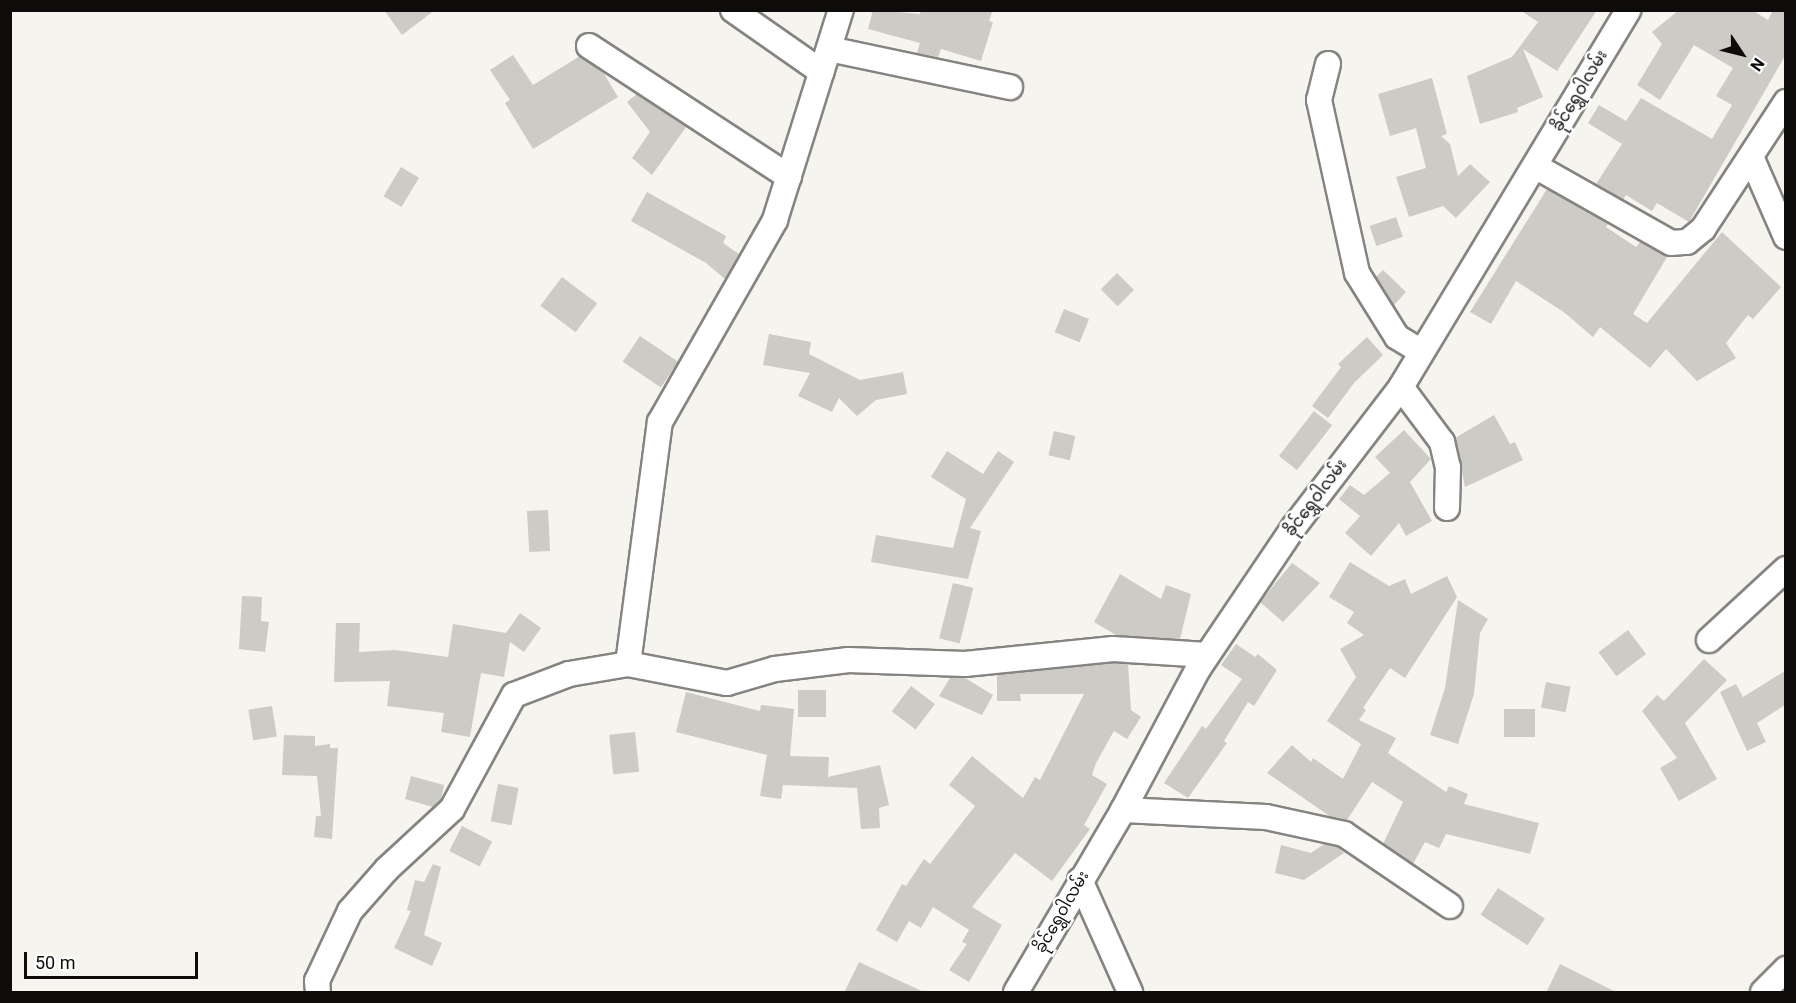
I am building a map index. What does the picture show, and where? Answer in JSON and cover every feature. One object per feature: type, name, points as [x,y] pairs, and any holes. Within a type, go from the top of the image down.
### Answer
[{"type":"street","points":[[733,10],[825,61],[1010,87]]},
{"type":"street","points":[[628,664],[660,422],[775,220],[841,10]]},
{"type":"street","name":"ခိုင်ရွှေဝါလမ်း","points":[[1016,993],[1123,810],[1207,655],[1293,528],[1401,387],[1628,10]]},
{"type":"street","points":[[589,46],[789,177]]},
{"type":"street","points":[[1328,64],[1319,100],[1357,273],[1397,337],[1422,352]]},
{"type":"street","points":[[1536,166],[1632,223],[1678,243],[1687,242],[1703,230],[1752,159],[1785,102]]},
{"type":"street","points":[[1752,159],[1785,237]]},
{"type":"street","points":[[1401,387],[1442,442],[1448,467],[1447,508]]},
{"type":"street","points":[[1709,640],[1785,569]]},
{"type":"street","points":[[318,993],[317,981],[351,911],[387,870],[452,809],[514,695],[569,674],[628,664],[727,683],[775,669],[848,660],[965,664],[1113,649],[1207,655]]},
{"type":"street","points":[[1123,810],[1266,816],[1344,834],[1450,906]]},
{"type":"street","points":[[1080,880],[1130,993]]},
{"type":"street","points":[[1763,993],[1785,969]]},
{"type":"building","points":[[384,10],[435,10],[402,35]]},
{"type":"building","points":[[873,10],[920,14],[921,10],[993,10],[989,21],[993,22],[981,61],[941,49],[938,57],[917,53],[920,43],[868,29]]},
{"type":"building","points":[[1520,10],[1597,10],[1557,71],[1523,49],[1543,97],[1517,108],[1518,112],[1480,124],[1467,76],[1512,57],[1538,22]]},
{"type":"building","points":[[1679,10],[1752,10],[1768,20],[1773,10],[1785,10],[1785,56],[1689,222],[1657,203],[1652,211],[1626,195],[1623,200],[1596,184],[1622,144],[1588,123],[1599,105],[1626,121],[1641,98],[1712,139],[1732,105],[1716,96],[1733,68],[1694,45],[1660,100],[1637,85],[1662,44],[1652,32]]},
{"type":"building","points":[[513,55],[533,85],[580,56],[603,72],[618,97],[533,149],[505,103],[510,100],[490,70]]},
{"type":"building","points":[[1432,78],[1447,134],[1441,136],[1450,144],[1458,176],[1470,164],[1490,182],[1456,218],[1443,206],[1409,217],[1396,177],[1426,168],[1416,128],[1390,136],[1378,94]]},
{"type":"building","points":[[637,94],[686,127],[652,175],[632,158],[650,132],[627,102]]},
{"type":"building","points":[[401,167],[419,178],[401,207],[383,196]]},
{"type":"building","points":[[1547,189],[1608,224],[1606,227],[1636,247],[1640,242],[1667,257],[1633,314],[1647,323],[1722,232],[1781,287],[1753,319],[1748,315],[1726,343],[1736,358],[1697,381],[1666,349],[1650,368],[1600,327],[1593,337],[1565,313],[1516,281],[1491,324],[1470,312]]},
{"type":"building","points":[[647,192],[726,236],[723,243],[739,254],[725,279],[706,263],[631,221]]},
{"type":"building","points":[[1396,217],[1403,237],[1376,246],[1370,226]]},
{"type":"building","points":[[1383,270],[1406,292],[1394,305],[1376,277]]},
{"type":"building","points":[[1117,273],[1134,290],[1118,306],[1101,289]]},
{"type":"building","points":[[562,277],[597,303],[575,332],[540,306]]},
{"type":"building","points":[[1064,309],[1089,319],[1080,342],[1055,332]]},
{"type":"building","points":[[769,334],[811,342],[809,354],[860,380],[903,372],[907,394],[876,400],[857,416],[839,398],[832,412],[798,396],[810,373],[763,365]]},
{"type":"building","points":[[640,336],[678,362],[661,387],[623,362]]},
{"type":"building","points":[[1367,337],[1383,355],[1354,383],[1328,418],[1312,406],[1341,367],[1338,364]]},
{"type":"building","points":[[1314,411],[1332,425],[1297,470],[1279,456]]},
{"type":"building","points":[[1494,415],[1510,444],[1515,442],[1523,460],[1465,487],[1455,438]]},
{"type":"building","points":[[1404,430],[1431,459],[1410,482],[1432,521],[1406,536],[1399,523],[1371,556],[1345,533],[1360,516],[1339,499],[1350,485],[1364,495],[1390,473],[1375,457]]},
{"type":"building","points":[[1054,431],[1075,436],[1070,460],[1048,455]]},
{"type":"building","points":[[947,451],[983,474],[998,451],[1014,462],[970,528],[981,531],[968,579],[871,562],[876,535],[953,548],[966,499],[931,477]]},
{"type":"building","points":[[548,510],[550,551],[529,552],[527,511]]},
{"type":"building","points":[[1350,562],[1389,586],[1405,579],[1411,594],[1447,576],[1457,597],[1405,678],[1390,668],[1363,708],[1366,710],[1359,720],[1396,738],[1388,753],[1446,792],[1449,786],[1468,794],[1464,804],[1539,823],[1530,854],[1446,834],[1439,848],[1425,842],[1413,864],[1383,844],[1403,802],[1372,782],[1347,820],[1331,817],[1267,773],[1292,745],[1311,762],[1313,758],[1343,779],[1361,744],[1327,721],[1356,677],[1340,649],[1364,635],[1347,623],[1354,612],[1329,597]]},
{"type":"building","points":[[1292,563],[1320,583],[1283,622],[1260,602]]},
{"type":"building","points":[[1120,574],[1161,599],[1166,585],[1191,594],[1180,639],[1116,635],[1094,622]]},
{"type":"building","points":[[953,583],[973,588],[960,643],[939,638]]},
{"type":"building","points":[[242,596],[262,597],[261,621],[269,622],[265,652],[239,649]]},
{"type":"building","points":[[1458,600],[1488,619],[1480,633],[1474,694],[1458,744],[1430,735],[1445,688]]},
{"type":"building","points":[[520,613],[541,628],[524,652],[510,642],[504,677],[481,673],[470,737],[441,732],[444,713],[387,706],[390,681],[334,682],[336,623],[360,623],[359,652],[395,650],[448,657],[453,624],[506,633]]},
{"type":"building","points":[[1628,630],[1646,654],[1617,676],[1598,652]]},
{"type":"building","points":[[1236,644],[1255,657],[1258,654],[1277,670],[1254,706],[1248,702],[1224,741],[1227,743],[1188,798],[1164,783],[1202,726],[1206,729],[1242,679],[1221,665]]},
{"type":"building","points":[[1704,659],[1727,680],[1685,723],[1717,779],[1679,801],[1660,768],[1677,758],[1642,711],[1657,695],[1664,701]]},
{"type":"building","points":[[1113,663],[1128,664],[1131,710],[1141,717],[1127,739],[1114,731],[1096,763],[1092,775],[1107,784],[1084,825],[1090,829],[1052,881],[1015,853],[972,907],[1002,925],[969,982],[949,970],[967,944],[962,942],[969,930],[933,907],[921,928],[909,921],[897,942],[876,930],[902,884],[906,886],[924,859],[930,864],[975,806],[949,785],[972,756],[1023,798],[1035,777],[1040,780],[1084,694],[1020,694],[1021,701],[997,701],[997,675]]},
{"type":"building","points":[[1785,671],[1785,705],[1757,723],[1766,742],[1747,751],[1720,692],[1736,684],[1743,697]]},
{"type":"building","points":[[950,678],[965,678],[993,695],[982,715],[939,696]]},
{"type":"building","points":[[1546,682],[1571,687],[1566,712],[1541,708]]},
{"type":"building","points":[[911,686],[935,704],[916,730],[892,712]]},
{"type":"building","points":[[798,690],[826,690],[826,717],[798,717]]},
{"type":"building","points":[[686,692],[760,711],[761,705],[794,709],[790,756],[829,757],[828,777],[880,765],[889,805],[879,808],[880,828],[861,829],[857,788],[783,785],[781,799],[760,796],[767,755],[676,732]]},
{"type":"building","points":[[272,706],[277,737],[253,740],[248,710]]},
{"type":"building","points":[[1504,709],[1535,709],[1535,737],[1504,737]]},
{"type":"building","points":[[635,732],[639,772],[613,774],[609,735]]},
{"type":"building","points":[[284,735],[315,736],[315,746],[330,744],[330,748],[338,748],[332,839],[314,837],[316,816],[321,816],[317,776],[282,775]]},
{"type":"building","points":[[411,776],[444,785],[441,800],[433,807],[405,799]]},
{"type":"building","points":[[498,784],[519,788],[511,825],[491,821]]},
{"type":"building","points":[[462,826],[492,841],[480,866],[449,851]]},
{"type":"building","points":[[1324,844],[1338,847],[1344,853],[1304,880],[1275,873],[1281,845],[1311,853]]},
{"type":"building","points":[[433,864],[441,867],[424,935],[442,943],[432,966],[394,948],[411,911],[407,910],[415,880],[424,882]]},
{"type":"building","points":[[1498,888],[1545,918],[1528,945],[1481,915]]},
{"type":"building","points":[[859,962],[926,993],[844,993]]},
{"type":"building","points":[[1560,964],[1618,993],[1546,993]]}]
